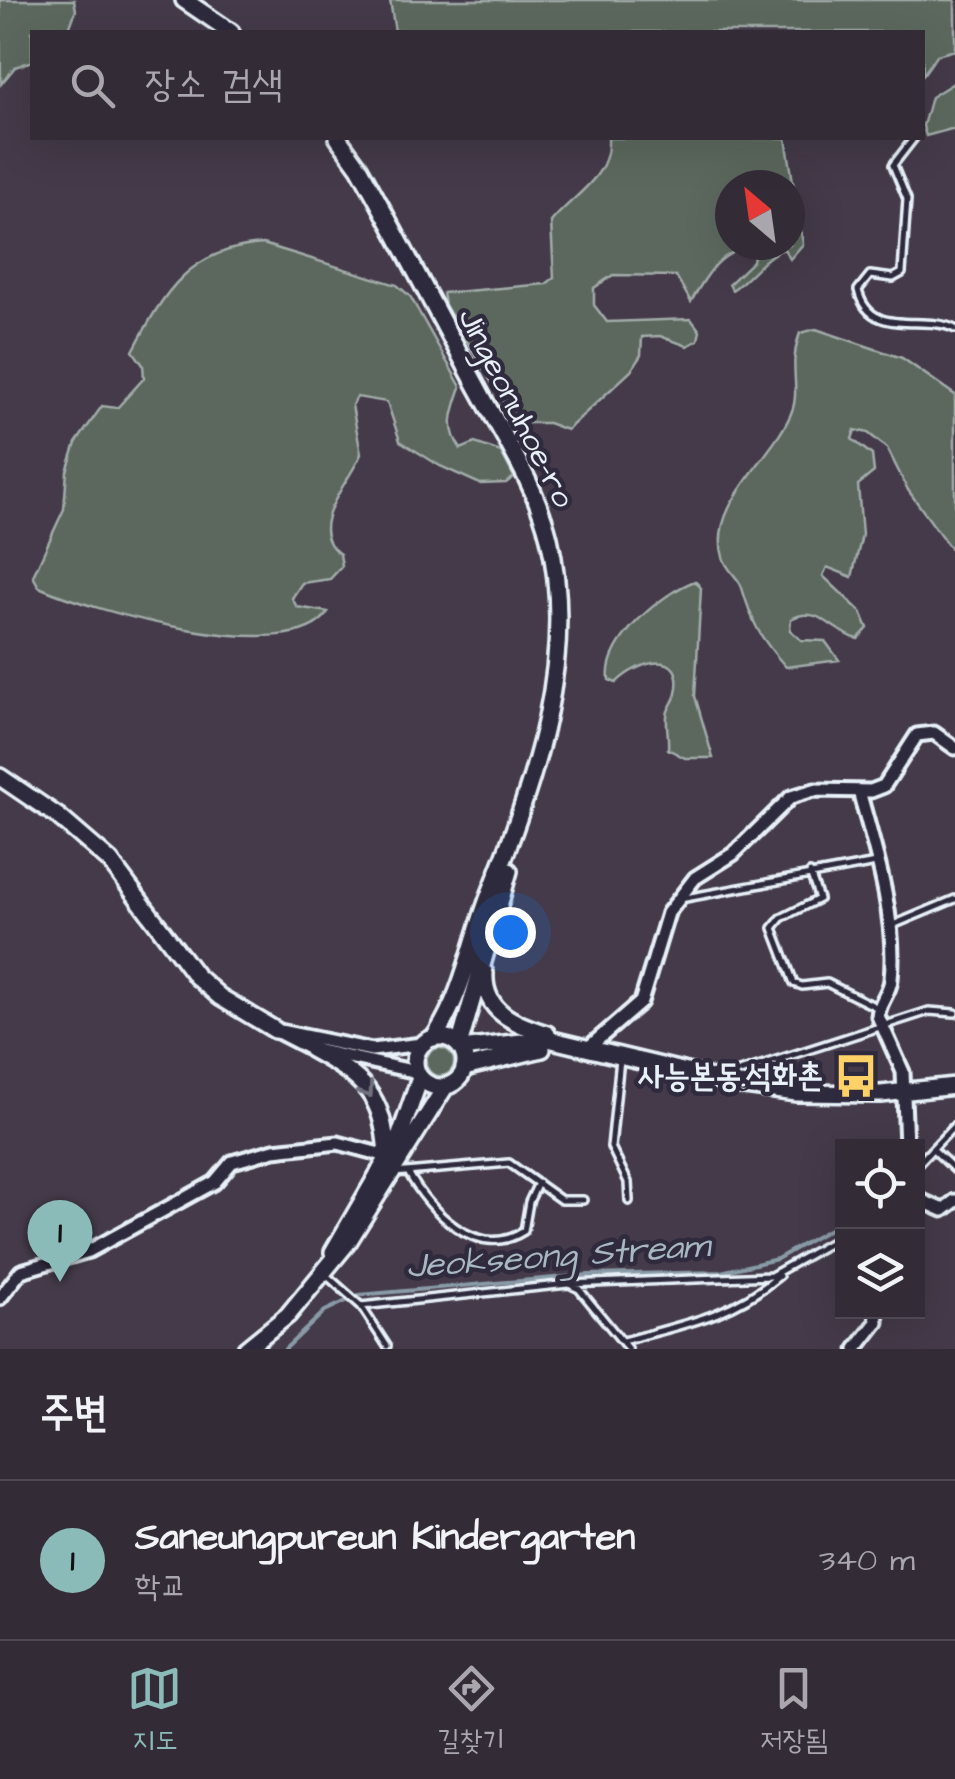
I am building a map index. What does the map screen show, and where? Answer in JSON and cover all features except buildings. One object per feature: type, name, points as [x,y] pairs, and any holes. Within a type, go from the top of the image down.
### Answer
[{"type":"main road","points":[[184,0],[228,30]]},
{"type":"main road","name":"Jingeonuhoe-ro","points":[[339,140],[367,180],[527,478],[549,539],[557,605],[556,658],[548,718],[460,1048]]},
{"type":"main road","points":[[0,777],[59,816],[110,861],[196,976],[220,998],[275,1030]]},
{"type":"main road","name":"Jingeonuhoe-ro","points":[[428,1041],[456,1003],[489,896],[512,843]]},
{"type":"main road","points":[[487,950],[484,980],[496,1010],[509,1021],[588,1048]]},
{"type":"main road","points":[[252,1345],[288,1315],[326,1264],[407,1122],[418,1075],[414,1060],[428,1041],[448,1038],[460,1048],[464,1068]]},
{"type":"main road","points":[[460,1048],[548,1039],[714,1080],[797,1093],[907,1092],[955,1086]]},
{"type":"main road","points":[[326,1264],[348,1242],[399,1172],[445,1087],[464,1068],[533,1048],[588,1048]]},
{"type":"main road","points":[[311,1049],[366,1085],[384,1120],[388,1156]]},
{"type":"main road","points":[[418,1075],[427,1084],[445,1087]]},
{"type":"street","points":[[588,1048],[641,1002],[674,901],[695,878],[734,854],[791,797],[814,790],[860,791],[884,786],[917,735],[934,734],[955,748]]},
{"type":"street","points":[[860,791],[879,863],[888,928],[892,978],[878,1008],[882,1029],[899,1060],[907,1092],[906,1139]]},
{"type":"street","points":[[275,1030],[372,1050],[428,1041]]},
{"type":"street","points":[[275,1030],[311,1049],[418,1075]]},
{"type":"street","points":[[0,1298],[21,1271],[89,1250],[214,1182],[232,1162],[274,1150],[338,1143],[388,1156]]},
{"type":"street","points":[[925,1202],[943,1210],[955,1200]]},
{"type":"street","points":[[856,1349],[877,1319]]},
{"type":"lane","points":[[912,140],[893,165],[907,199],[902,273],[894,278],[870,276],[858,290],[864,306],[890,323],[934,320],[955,329]]},
{"type":"lane","points":[[674,901],[879,863]]},
{"type":"lane","points":[[810,873],[819,899],[782,918],[774,928],[794,982],[802,986],[827,983],[878,1008]]},
{"type":"lane","points":[[888,928],[955,899]]},
{"type":"lane","points":[[714,1080],[929,1012],[955,1014]]},
{"type":"lane","points":[[620,1056],[612,1147],[628,1182],[629,1201]]},
{"type":"lane","points":[[925,1158],[955,1126]]},
{"type":"lane","points":[[934,1151],[955,1170]]},
{"type":"lane","points":[[399,1172],[493,1162],[518,1167],[561,1200],[583,1200]]},
{"type":"lane","points":[[399,1172],[437,1214],[470,1234],[498,1240],[524,1232],[528,1202],[538,1183]]},
{"type":"lane","points":[[623,1341],[723,1314],[749,1301],[782,1273],[835,1240]]},
{"type":"lane","points":[[326,1264],[388,1346]]},
{"type":"lane","points":[[358,1303],[568,1284],[782,1273]]},
{"type":"lane","points":[[568,1284],[579,1289],[628,1349]]},
{"type":"green space","points":[[0,0],[74,0],[76,10],[69,30],[30,30],[30,62],[15,67],[1,84]]},
{"type":"green space","points":[[390,0],[955,0],[955,50],[937,55],[925,72],[925,30],[395,30]]},
{"type":"green space","points":[[955,82],[955,128],[926,136],[925,119],[931,97]]},
{"type":"green space","points":[[608,140],[786,140],[791,170],[715,170],[715,260],[722,260],[691,302],[676,276],[613,275],[594,288],[594,305],[607,322],[691,319],[700,331],[698,340],[687,346],[660,336],[642,337],[641,355],[631,371],[567,430],[548,423],[516,423],[445,305],[443,293],[546,284],[554,278],[551,222],[604,164]]},
{"type":"green space","points":[[263,244],[397,285],[410,296],[461,387],[452,419],[456,441],[461,449],[475,443],[501,452],[514,477],[506,483],[480,484],[440,466],[400,441],[387,402],[357,397],[352,405],[361,454],[327,518],[326,531],[340,554],[342,566],[330,579],[302,583],[292,598],[297,607],[328,612],[308,628],[275,635],[190,630],[101,609],[39,587],[33,576],[64,509],[67,471],[76,443],[102,406],[117,408],[144,378],[143,365],[133,351],[157,309],[183,276],[198,264],[216,254]]},
{"type":"green space","points":[[766,260],[732,290],[729,284],[753,261]]},
{"type":"green space","points":[[816,329],[902,358],[955,395],[955,555],[908,490],[887,448],[868,433],[855,430],[852,439],[872,455],[874,472],[858,485],[862,535],[852,577],[827,567],[823,576],[861,612],[868,628],[858,639],[817,617],[801,615],[791,619],[790,630],[801,640],[825,641],[839,660],[786,667],[754,622],[740,584],[723,557],[721,537],[734,499],[785,426],[793,408],[800,333]]},
{"type":"green space","points":[[695,581],[701,588],[695,696],[713,758],[685,758],[668,749],[667,713],[677,679],[674,669],[658,662],[636,669],[616,683],[609,680],[616,650],[638,620],[667,596]]},
{"type":"green space","points":[[440,1048],[450,1052],[454,1062],[450,1072],[440,1076],[430,1072],[426,1062],[430,1052]]},
{"type":"waterway","name":"Jeokseong Stream","points":[[285,1349],[325,1311],[359,1295],[588,1275],[721,1272],[777,1259],[835,1226]]},
{"type":"place","name":"사능본동.석화촌","points":[[856,1076]]},
{"type":"place","name":"Saneungpureun Kindergarten","points":[[60,1282]]}]
